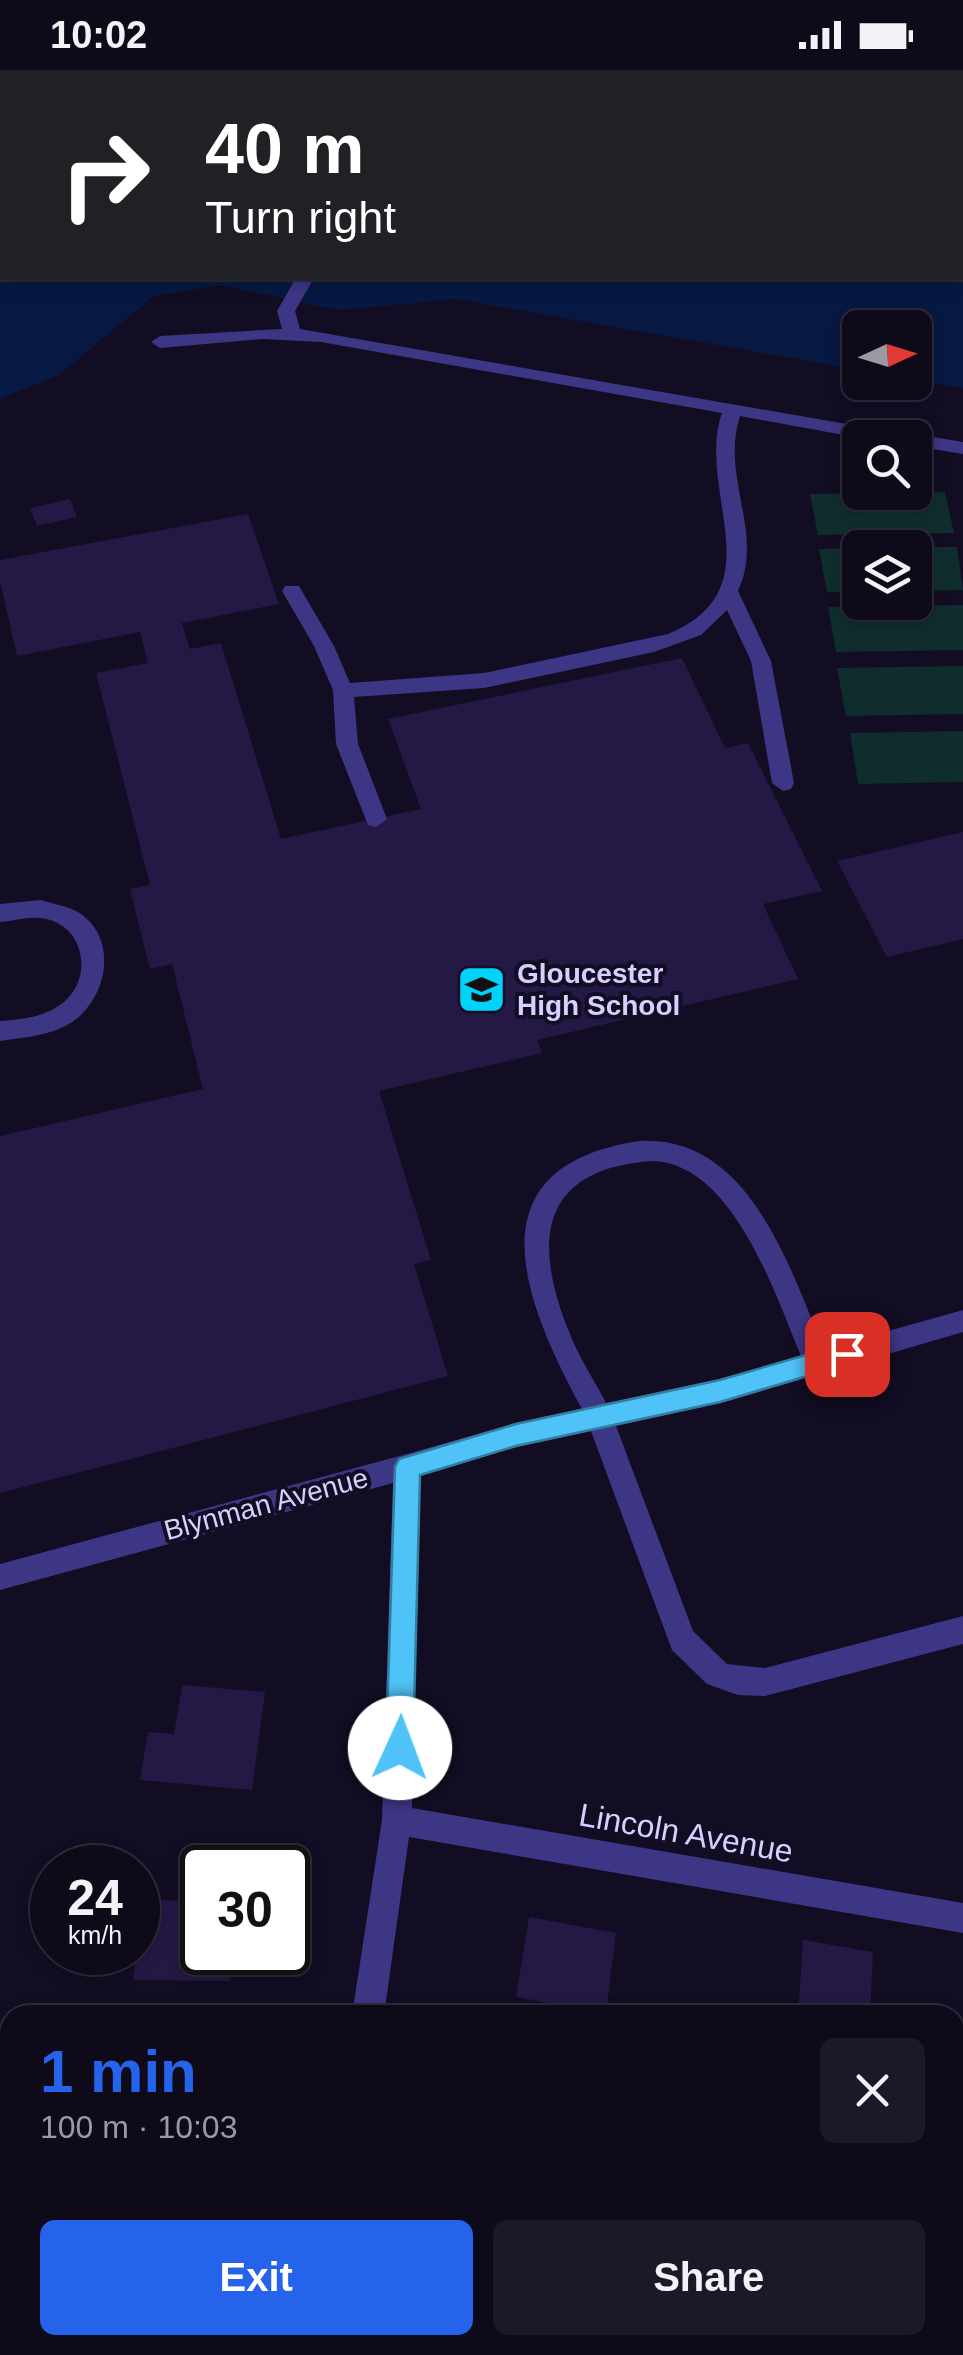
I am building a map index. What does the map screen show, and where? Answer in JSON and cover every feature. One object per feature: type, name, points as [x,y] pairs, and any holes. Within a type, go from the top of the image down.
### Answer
[{"type":"street","points":[[293,335],[286,311],[304,280]]},
{"type":"street","points":[[160,342],[262,333],[321,336],[842,428]]},
{"type":"street","points":[[344,690],[455,686],[567,666],[668,641],[702,626],[729,593],[738,556],[721,454],[724,430],[733,409]]},
{"type":"street","points":[[932,443],[963,448]]},
{"type":"street","points":[[292,591],[344,690],[347,744],[376,818]]},
{"type":"street","points":[[729,593],[761,661],[783,782]]},
{"type":"street","points":[[0,913],[40,910],[67,918],[93,944],[96,967],[87,991],[69,1012],[42,1026],[0,1031]]},
{"type":"street","points":[[817,1362],[764,1241],[744,1210],[690,1157],[658,1152],[610,1155],[577,1167],[551,1190],[538,1222],[542,1282],[562,1346],[600,1416],[682,1640],[704,1668],[735,1682],[765,1682],[963,1630]]},
{"type":"street","points":[[408,1467],[516,1435],[720,1391],[963,1321]]},
{"type":"street","name":"Blynman Avenue","points":[[0,1576],[408,1467],[397,1820],[369,2005]]},
{"type":"street","name":"Lincoln Avenue","points":[[397,1820],[963,1918]]},
{"type":"green space","points":[[932,492],[945,492],[954,533],[842,530],[842,535],[818,535],[810,494],[842,494],[842,510],[932,510]]},
{"type":"green space","points":[[932,547],[957,547],[963,590],[932,591]]},
{"type":"green space","points":[[842,548],[842,592],[827,592],[819,549]]},
{"type":"green space","points":[[932,605],[963,605],[963,650],[836,652],[828,607],[842,607],[842,620],[932,620]]},
{"type":"green space","points":[[963,666],[963,714],[846,716],[837,668]]},
{"type":"green space","points":[[963,731],[963,782],[858,784],[850,733]]},
{"type":"water","points":[[0,280],[963,280],[963,388],[932,382],[932,310],[842,310],[842,367],[456,299],[338,310],[221,285],[154,296],[59,375],[0,399]]},
{"type":"building","points":[[70,499],[77,517],[37,526],[30,508]]},
{"type":"building","points":[[248,514],[279,604],[182,623],[190,649],[221,643],[281,839],[421,809],[388,719],[682,658],[725,748],[748,743],[822,891],[763,904],[798,979],[537,1040],[542,1053],[379,1091],[431,1260],[414,1264],[448,1376],[0,1493],[0,1136],[203,1089],[172,964],[150,969],[130,889],[150,885],[96,673],[148,663],[140,632],[17,656],[0,581],[0,560]]},
{"type":"building","points":[[963,832],[963,939],[887,957],[837,861]]},
{"type":"building","points":[[182,1685],[265,1692],[252,1790],[140,1780],[148,1732],[174,1734]]},
{"type":"building","points":[[160,1900],[180,1901],[180,1975],[231,1975],[230,1981],[133,1980],[134,1975],[160,1975]]},
{"type":"building","points":[[529,1917],[616,1933],[607,2005],[558,2005],[516,1997]]},
{"type":"building","points":[[803,1940],[873,1952],[870,2005],[799,2005]]},
{"type":"place","name":"Gloucester High School","points":[[482,989]]},
{"type":"route","points":[[400,1748],[408,1467],[516,1435],[720,1391],[847,1354]]}]
